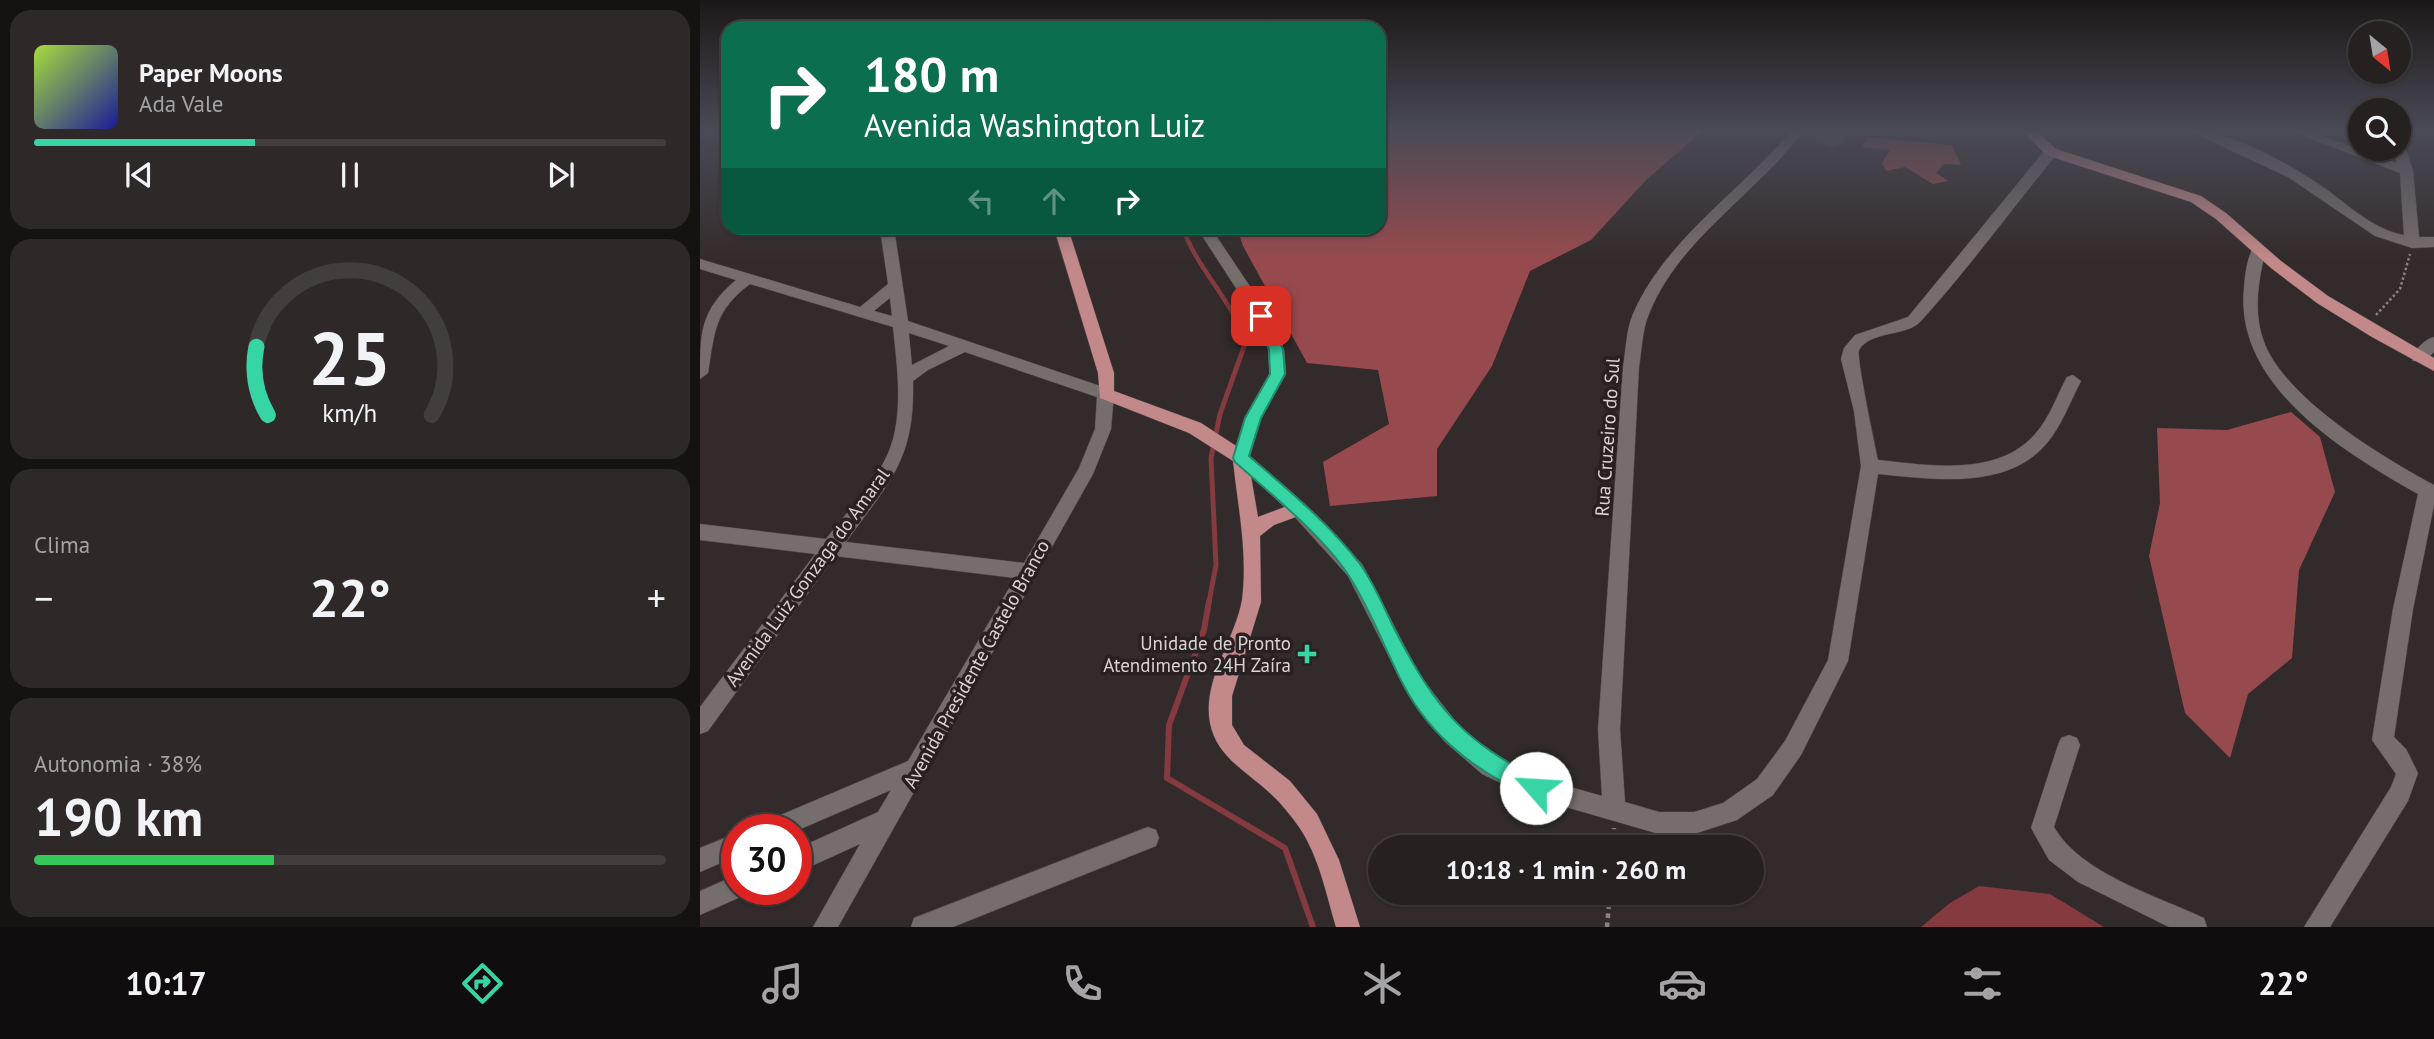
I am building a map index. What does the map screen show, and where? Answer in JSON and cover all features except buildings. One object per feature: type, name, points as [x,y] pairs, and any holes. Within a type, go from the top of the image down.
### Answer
[{"type":"main road","points":[[2117,173],[2196,199],[2228,220],[2287,274],[2364,326],[2434,365]]},
{"type":"main road","name":"Avenida Presidente Castelo Branco","points":[[1063,235],[1106,373],[1106,394]]},
{"type":"main road","points":[[1106,394],[1195,428],[1241,458],[1250,534],[1252,599],[1240,644],[1219,703],[1220,724],[1230,748],[1279,786],[1308,821],[1326,854],[1348,927]]},
{"type":"main road","points":[[1250,534],[1268,520],[1298,509]]},
{"type":"street","name":"Rua Cruzeiro do Sul","points":[[1614,807],[1609,730],[1631,367],[1640,316],[1654,288],[1700,230],[1760,173]]},
{"type":"street","points":[[1209,235],[1261,316],[1276,349],[1278,374],[1253,418],[1241,458],[1298,509],[1354,570],[1413,683],[1452,734],[1490,765],[1536,788],[1614,807],[1659,822],[1694,823],[1729,812],[1765,787],[1815,709],[1838,661],[1870,466],[1862,411],[1849,359],[1852,348],[1861,339],[1913,321],[2034,173]]},
{"type":"street","points":[[2290,173],[2378,232],[2412,243],[2434,242]]},
{"type":"street","points":[[2406,173],[2412,243]]},
{"type":"street","name":"Avenida Luiz Gonzaga do Amaral","points":[[700,724],[880,481],[899,449],[905,417],[905,382],[896,285],[888,235]]},
{"type":"street","points":[[2259,249],[2250,289],[2250,314],[2255,341],[2274,372],[2307,407],[2341,435],[2431,492],[2403,609],[2383,740],[2398,756],[2407,773],[2400,793],[2316,927]]},
{"type":"street","points":[[700,264],[863,312],[1106,394]]},
{"type":"street","points":[[700,373],[710,316],[716,303],[747,279]]},
{"type":"street","points":[[863,312],[896,285]]},
{"type":"street","points":[[905,382],[930,334]]},
{"type":"street","points":[[2419,357],[2434,342]]},
{"type":"street","points":[[905,382],[922,366],[964,346]]},
{"type":"street","points":[[1870,466],[1955,472],[2011,460],[2038,442],[2073,381]]},
{"type":"street","name":"Avenida Presidente Castelo Branco","points":[[825,927],[1097,449],[1106,412],[1106,394]]},
{"type":"street","points":[[700,532],[1027,571]]},
{"type":"street","points":[[2069,745],[2046,808],[2042,828],[2051,846],[2062,858],[2195,927]]},
{"type":"street","points":[[809,814],[917,768]]},
{"type":"street","points":[[812,854],[887,820]]},
{"type":"street","points":[[923,927],[1148,838]]},
{"type":"street","points":[[700,860],[721,851]]},
{"type":"street","points":[[700,903],[721,894]]},
{"type":"path","points":[[2364,326],[2400,289],[2412,243]]},
{"type":"path","points":[[1607,927],[1609,905]]},
{"type":"shaded area","points":[[1386,173],[1654,173],[1591,240],[1530,271],[1492,366],[1437,449],[1437,496],[1330,506],[1323,462],[1389,424],[1378,370],[1307,363],[1239,235],[1386,235]]},
{"type":"shaded area","points":[[1915,173],[1936,173],[1949,181],[1933,184]]},
{"type":"shaded area","points":[[2291,412],[2320,437],[2335,492],[2299,570],[2292,658],[2248,694],[2230,758],[2185,713],[2149,556],[2160,503],[2157,428],[2227,430]]},
{"type":"shaded area","points":[[1979,886],[2050,894],[2104,927],[1921,927],[1950,903]]},
{"type":"waterway","points":[[1186,235],[1231,311],[1244,341]]},
{"type":"waterway","points":[[1209,602],[1216,565],[1211,458],[1220,414],[1245,344],[1244,339]]},
{"type":"waterway","points":[[1209,601],[1204,630],[1169,725],[1167,778],[1285,848],[1313,927]]},
{"type":"place","name":"Unidade de Pronto Atendimento 24H Zaíra","points":[[1307,654]]},
{"type":"route","points":[[1261,316],[1276,349],[1278,374],[1253,418],[1241,458],[1298,509],[1354,570],[1413,683],[1452,734],[1490,765],[1536,788]]}]
